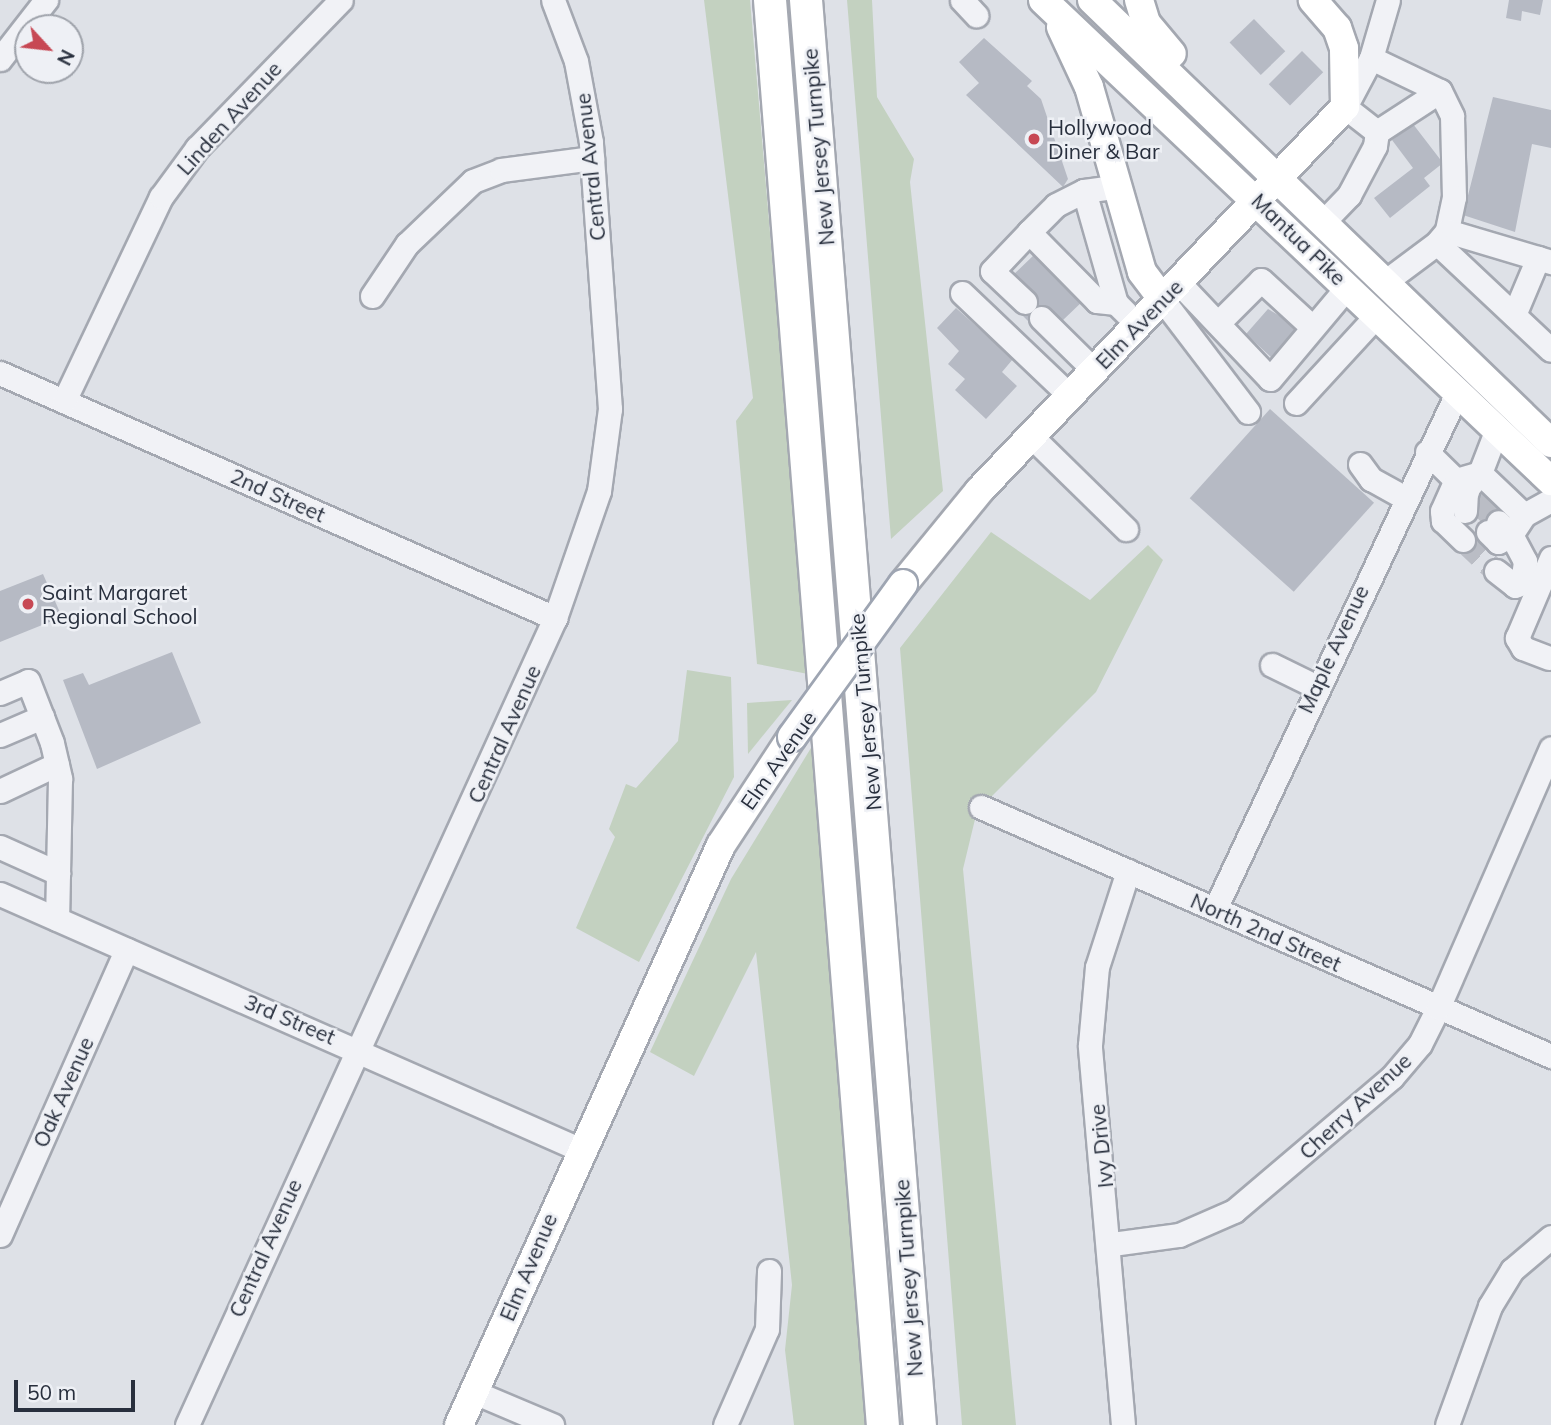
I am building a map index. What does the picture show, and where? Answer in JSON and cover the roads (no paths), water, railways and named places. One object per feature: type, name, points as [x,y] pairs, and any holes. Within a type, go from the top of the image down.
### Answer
[{"type":"highway","name":"New Jersey Turnpike","points":[[771,0],[883,1425]]},
{"type":"highway","name":"New Jersey Turnpike","points":[[806,0],[920,1425]]},
{"type":"main road","name":"Mantua Pike","points":[[1092,0],[1273,169],[1551,443]]},
{"type":"main road","points":[[1139,0],[1160,43],[1251,130],[1273,169]]},
{"type":"main road","points":[[1312,0],[1337,28],[1344,48],[1345,107]]},
{"type":"main road","name":"Mantua Pike","points":[[1044,1],[1260,201],[1551,481]]},
{"type":"main road","points":[[1044,1],[1089,87],[1142,272],[1170,291]]},
{"type":"main road","name":"Elm Avenue","points":[[459,1425],[579,1149],[721,845],[792,737],[903,584],[1031,436],[1260,201],[1273,169],[1345,107]]},
{"type":"street","points":[[0,59],[46,0]]},
{"type":"street","name":"Linden Avenue","points":[[64,401],[160,197],[197,148],[341,0]]},
{"type":"street","name":"Central Avenue","points":[[187,1425],[299,1172],[363,1050],[555,618],[590,526],[608,447],[592,158],[576,61],[553,0]]},
{"type":"street","points":[[1377,132],[1345,107],[1371,58],[1388,0]]},
{"type":"street","points":[[1371,58],[1440,92],[1452,116],[1454,197],[1442,237],[1386,281]]},
{"type":"street","points":[[1325,220],[1349,195],[1377,132],[1440,92]]},
{"type":"street","points":[[372,296],[407,243],[472,181],[501,170],[592,158]]},
{"type":"street","points":[[1094,370],[992,271],[1056,205],[1084,191],[1118,186]]},
{"type":"street","points":[[1084,191],[1116,303],[1137,325]]},
{"type":"street","points":[[1029,232],[1097,301],[1116,303]]},
{"type":"street","points":[[1442,237],[1545,260],[1514,315]]},
{"type":"street","points":[[1442,237],[1514,315],[1551,350]]},
{"type":"street","points":[[1219,322],[1261,280],[1311,327]]},
{"type":"street","points":[[1170,291],[1219,322],[1224,335],[1270,379],[1309,338],[1311,327],[1348,286]]},
{"type":"street","points":[[1170,291],[1248,412]]},
{"type":"street","points":[[962,293],[1070,396]]},
{"type":"street","points":[[1296,403],[1377,316]]},
{"type":"street","name":"2nd Street","points":[[0,373],[555,618]]},
{"type":"street","name":"Maple Avenue","points":[[1215,909],[1315,686],[1458,391]]},
{"type":"street","points":[[1463,540],[1443,521],[1472,489],[1497,429]]},
{"type":"street","points":[[1031,436],[1126,530]]},
{"type":"street","points":[[1427,452],[1508,523],[1527,575],[1515,586],[1496,571]]},
{"type":"street","points":[[1360,464],[1371,480],[1405,498]]},
{"type":"street","points":[[1508,523],[1551,499]]},
{"type":"street","points":[[1549,659],[1523,648],[1517,638],[1551,558]]},
{"type":"street","points":[[1272,665],[1315,686]]},
{"type":"street","points":[[0,693],[28,681],[57,764],[57,919]]},
{"type":"street","points":[[0,736],[42,717]]},
{"type":"street","name":"Cherry Avenue","points":[[1112,1244],[1179,1234],[1252,1199],[1392,1077],[1438,1008],[1551,748]]},
{"type":"street","points":[[0,791],[57,764]]},
{"type":"street","name":"North 2nd Street","points":[[981,807],[1551,1056]]},
{"type":"street","points":[[0,847],[58,873]]},
{"type":"street","name":"Ivy Drive","points":[[1123,1425],[1112,1244],[1090,1045],[1092,996],[1107,925],[1128,871]]},
{"type":"street","name":"3rd Street","points":[[0,894],[363,1050],[579,1149]]},
{"type":"street","name":"Oak Avenue","points":[[0,1234],[126,950]]},
{"type":"street","points":[[1447,1425],[1490,1306],[1512,1270],[1551,1237]]},
{"type":"street","points":[[724,1425],[767,1329],[769,1271]]},
{"type":"street","points":[[474,1392],[552,1425]]},
{"type":"tunnel","points":[[1476,500],[1498,522]]},
{"type":"tunnel","points":[[1463,540],[1496,571]]},
{"type":"place","name":"Hollywood Diner & Bar","points":[[1034,139]]},
{"type":"place","name":"Saint Margaret Regional School","points":[[28,604]]}]
